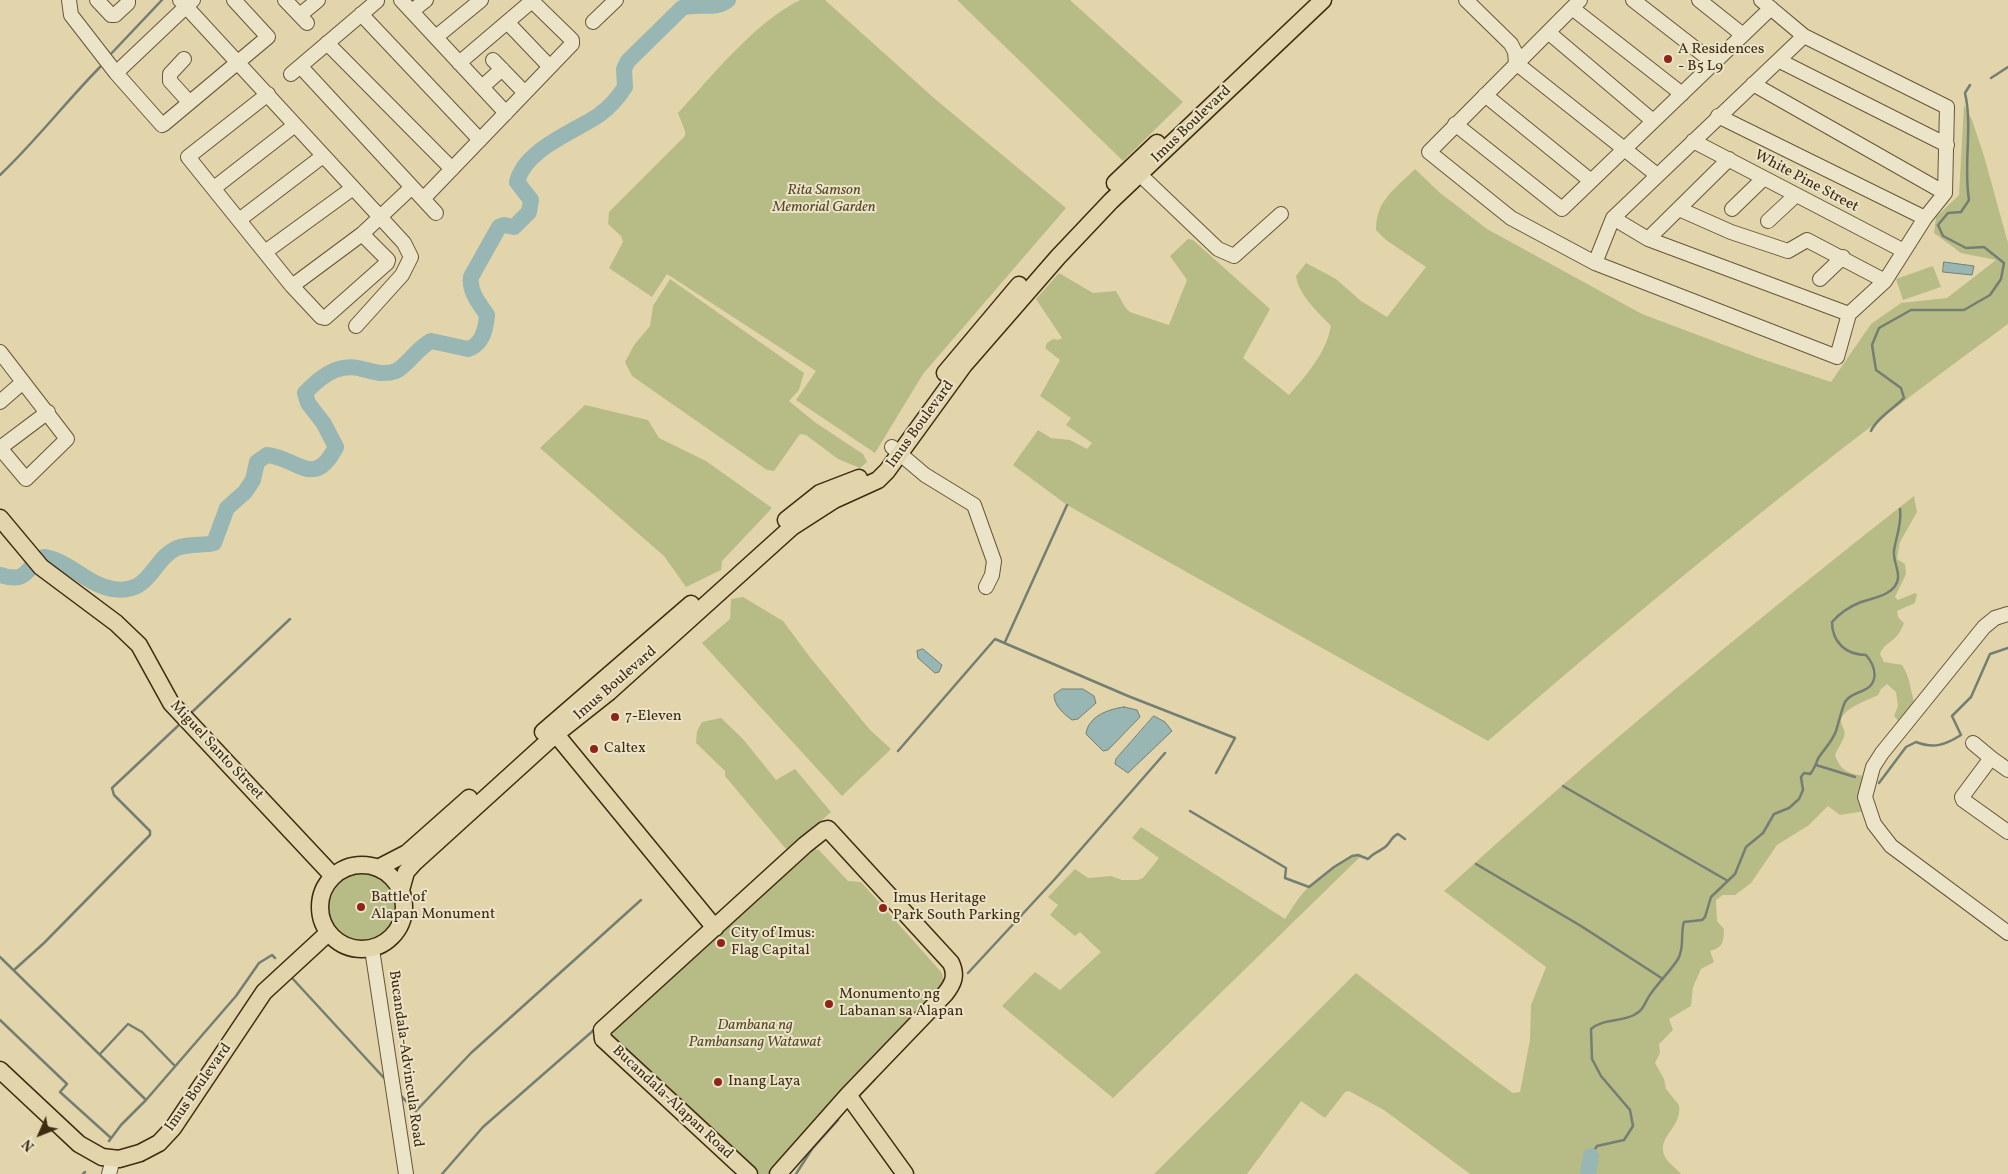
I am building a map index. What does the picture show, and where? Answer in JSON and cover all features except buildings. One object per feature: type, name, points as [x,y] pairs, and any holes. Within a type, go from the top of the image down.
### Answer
[{"type":"main road","name":"Imus Boulevard","points":[[378,868],[407,853],[553,730],[609,692],[792,527],[834,500],[878,480],[896,450],[960,362],[1136,171],[1307,0]]},
{"type":"main road","name":"Imus Boulevard","points":[[1136,171],[1323,0]]},
{"type":"main road","name":"Miguel Santo Street","points":[[0,518],[37,562],[132,638],[142,650],[163,692],[176,709],[333,876]]},
{"type":"main road","name":"Imus Boulevard","points":[[401,890],[406,872],[415,862],[553,730]]},
{"type":"main road","points":[[553,730],[715,928]]},
{"type":"main road","name":"Bucandala-Alapan Road","points":[[749,1174],[603,1039],[601,1035],[607,1024],[805,845],[828,829],[951,963],[954,978],[945,994],[848,1095],[778,1174]]},
{"type":"main road","points":[[352,866],[378,868],[395,881],[401,890],[404,904],[403,919],[398,930],[384,944],[372,949],[350,948],[334,940],[320,917],[319,907],[323,889],[333,876],[352,866]]},
{"type":"main road","name":"Imus Boulevard","points":[[0,1070],[80,1144],[111,1166],[126,1157],[147,1150],[168,1134],[264,992],[328,933]]},
{"type":"main road","points":[[848,1095],[905,1174]]},
{"type":"street","points":[[69,0],[71,15],[116,73],[162,125],[268,36],[234,0]]},
{"type":"street","points":[[97,0],[111,15],[116,16],[128,3],[128,0]]},
{"type":"street","points":[[285,0],[304,19],[318,0]]},
{"type":"street","points":[[402,0],[506,113]]},
{"type":"street","points":[[412,11],[426,0]]},
{"type":"street","points":[[436,37],[481,0]]},
{"type":"street","points":[[424,198],[572,44],[572,40],[532,0],[459,63]]},
{"type":"street","points":[[1466,0],[1511,44],[1515,52],[1516,64],[1657,175]]},
{"type":"street","points":[[1633,0],[1714,64]]},
{"type":"street","points":[[1699,0],[1743,35]]},
{"type":"street","points":[[377,1],[296,71],[424,198],[436,213]]},
{"type":"street","points":[[116,73],[187,2],[323,156],[404,242],[411,257],[402,275],[356,326]]},
{"type":"street","points":[[593,22],[607,3]]},
{"type":"street","points":[[1455,124],[1562,210],[1714,64],[1743,35],[1766,4],[1804,36],[1946,107],[1948,145],[1945,193],[1925,218],[1885,281],[1849,314],[1837,357],[1595,263],[1511,218],[1429,152],[1455,124],[1576,4],[1682,94]]},
{"type":"street","points":[[361,14],[480,140]]},
{"type":"street","points":[[507,22],[550,67]]},
{"type":"street","points":[[1548,32],[1654,121]]},
{"type":"street","points":[[1595,263],[1613,218],[1718,116],[1780,61],[1804,36]]},
{"type":"street","points":[[327,43],[452,169]]},
{"type":"street","points":[[184,59],[170,74],[170,81],[190,102]]},
{"type":"street","points":[[1780,61],[1948,145]]},
{"type":"street","points":[[482,87],[498,64],[525,93]]},
{"type":"street","points":[[1753,84],[1945,193]]},
{"type":"street","points":[[268,94],[189,155],[292,286],[321,318],[325,318],[387,263],[388,260],[362,234]]},
{"type":"street","points":[[1485,95],[1591,181]]},
{"type":"street","points":[[1718,116],[1925,218]]},
{"type":"street","points":[[214,188],[295,125]]},
{"type":"street","name":"White Pine Street","points":[[1693,141],[1904,251]]},
{"type":"street","points":[[239,220],[323,156]]},
{"type":"street","points":[[1648,239],[1729,160]]},
{"type":"street","points":[[1136,171],[1218,248],[1234,256],[1281,214]]},
{"type":"street","points":[[1732,209],[1764,178]]},
{"type":"street","points":[[292,286],[362,234],[412,187]]},
{"type":"street","points":[[265,252],[353,188]]},
{"type":"street","points":[[1768,221],[1796,195]]},
{"type":"street","points":[[1679,209],[1731,232],[1788,251],[1807,240],[1843,257],[1885,281]]},
{"type":"street","points":[[1613,218],[1648,239],[1849,314]]},
{"type":"street","points":[[1820,279],[1843,257]]},
{"type":"street","points":[[0,353],[48,412],[67,439],[26,479],[0,448],[48,412]]},
{"type":"street","points":[[0,402],[23,382]]},
{"type":"street","points":[[896,450],[926,475],[974,505],[994,561],[992,575],[986,587]]},
{"type":"street","points":[[2008,614],[1995,618],[1984,627],[1882,753],[1873,766],[1865,797],[1874,824],[1891,846],[2008,933]]},
{"type":"street","points":[[1973,743],[2008,770]]},
{"type":"street","points":[[1992,758],[1963,794],[1962,799],[2008,832]]},
{"type":"street","name":"Bucandala-Advincula Road","points":[[372,949],[406,1174]]},
{"type":"green space","name":"Rita Samson Memorial Garden","points":[[800,0],[825,0],[935,99],[1066,208],[923,374],[875,453],[796,400],[816,371],[667,274],[652,297],[609,268],[623,242],[621,236],[608,224],[609,212],[685,136],[678,113],[751,36],[783,10]]},
{"type":"green space","points":[[957,0],[1070,0],[1183,102],[1123,161]]},
{"type":"green space","points":[[1964,105],[1972,120],[1984,156],[2008,243],[2008,324],[1874,424],[1679,579],[1488,741],[1067,505],[1013,465],[1038,430],[1051,438],[1070,440],[1087,449],[1092,443],[1066,425],[1071,418],[1040,396],[1060,360],[1045,348],[1047,343],[1053,339],[1058,340],[1062,338],[1036,299],[1059,273],[1093,293],[1116,291],[1130,312],[1169,325],[1187,280],[1170,256],[1188,239],[1193,240],[1270,309],[1243,358],[1289,395],[1320,355],[1331,326],[1305,297],[1298,283],[1296,276],[1306,263],[1336,279],[1361,301],[1387,317],[1426,267],[1386,240],[1376,230],[1379,211],[1383,203],[1394,189],[1415,169],[1439,192],[1487,229],[1642,314],[1759,358],[1831,382],[1871,324],[1901,303],[1947,298],[1996,260],[1961,253],[1934,233],[1936,217],[1959,195]]},
{"type":"green space","points":[[1933,266],[1941,287],[1903,300],[1896,279]]},
{"type":"green space","points":[[670,279],[804,373],[799,390],[789,401],[816,423],[863,454],[867,462],[860,468],[838,459],[806,435],[800,434],[774,471],[767,470],[632,376],[625,362],[634,345],[650,326],[653,306]]},
{"type":"green space","points":[[585,405],[648,420],[659,438],[706,461],[772,508],[722,561],[721,570],[686,587],[664,556],[540,448]]},
{"type":"green space","points":[[1914,496],[1917,512],[1900,542],[1897,559],[1905,564],[1906,574],[1895,597],[1898,600],[1915,593],[1917,594],[1915,603],[1897,611],[1898,617],[1904,623],[1895,638],[1885,646],[1880,654],[1884,662],[1902,665],[1907,675],[1916,707],[1901,724],[1894,716],[1898,706],[1896,692],[1887,684],[1878,695],[1845,713],[1841,722],[1844,737],[1835,755],[1840,765],[1846,771],[1865,776],[1865,811],[1840,815],[1828,806],[1809,825],[1777,845],[1751,883],[1735,895],[1723,895],[1716,900],[1717,921],[1724,929],[1722,943],[1718,948],[1710,951],[1714,962],[1701,969],[1693,987],[1691,1006],[1669,1019],[1673,1030],[1659,1044],[1660,1053],[1655,1063],[1664,1079],[1666,1089],[1679,1105],[1677,1121],[1665,1139],[1663,1152],[1667,1160],[1681,1174],[1470,1174],[1384,1110],[1349,1091],[1345,1092],[1325,1118],[1301,1101],[1247,1174],[1154,1174],[1356,973],[1488,1075],[1513,1093],[1520,1092],[1530,1040],[1531,1005],[1546,967],[1444,891],[1558,789],[1675,689]]},
{"type":"green space","points":[[743,597],[783,621],[809,656],[870,730],[891,749],[842,796],[702,643],[730,619],[731,599]]},
{"type":"green space","points":[[721,718],[743,739],[776,780],[795,769],[831,812],[796,843],[786,849],[725,776],[725,771],[696,743],[697,731],[702,722]]},
{"type":"green space","points":[[1141,827],[1285,919],[1305,890],[1341,862],[1355,856],[1361,856],[1113,1098],[1002,1006],[1035,972],[1060,990],[1101,952],[1080,932],[1075,936],[1050,915],[1058,905],[1048,897],[1075,869],[1088,878],[1111,876],[1122,880],[1138,880],[1143,878],[1159,858],[1132,838]]},
{"type":"green space","name":"Dambana ng Pambansang Watawat","points":[[810,850],[819,850],[848,881],[861,882],[942,973],[944,982],[773,1174],[758,1174],[607,1034]]},
{"type":"green space","points":[[361,872],[374,875],[386,882],[393,894],[396,907],[393,920],[386,932],[374,939],[361,942],[348,939],[336,932],[329,920],[326,907],[329,894],[336,882],[348,875]]},
{"type":"water","points":[[1944,262],[1974,266],[1972,275],[1943,272]]},
{"type":"water","points":[[923,649],[942,665],[939,672],[935,673],[918,658],[917,651]]},
{"type":"water","points":[[1062,689],[1083,689],[1094,696],[1096,703],[1078,719],[1072,720],[1060,709],[1054,699],[1054,695]]},
{"type":"water","points":[[1124,707],[1137,710],[1140,717],[1108,750],[1103,751],[1086,734],[1088,728],[1091,722],[1100,714]]},
{"type":"water","points":[[1154,716],[1165,722],[1172,731],[1128,773],[1115,764],[1116,759]]},
{"type":"waterway","points":[[108,57],[162,0]]},
{"type":"waterway","points":[[0,575],[10,577],[22,576],[44,557],[62,563],[104,587],[113,589],[136,587],[150,575],[169,553],[177,548],[214,543],[227,508],[245,492],[253,480],[257,462],[267,455],[313,469],[320,467],[328,460],[336,447],[324,424],[308,403],[305,393],[322,377],[335,370],[350,367],[381,373],[396,371],[431,341],[468,349],[477,344],[486,326],[487,315],[473,292],[471,277],[499,227],[504,225],[514,227],[529,212],[531,200],[517,182],[522,170],[530,160],[552,142],[599,115],[617,99],[625,87],[624,69],[628,61],[682,8],[688,6],[712,6],[728,0]]},
{"type":"waterway","points":[[0,175],[103,64]]},
{"type":"waterway","points":[[1991,78],[2008,67]]},
{"type":"waterway","points":[[1871,431],[1881,418],[1904,398],[1901,388],[1876,370],[1872,345],[1879,328],[1911,310],[1964,310],[1990,295],[2001,279],[2004,263],[1984,247],[1966,248],[1943,236],[1938,225],[1948,213],[1961,212],[1969,200],[1967,187],[1968,119],[1965,93],[1970,85]]},
{"type":"waterway","points":[[1005,642],[1067,505]]},
{"type":"waterway","points":[[1591,1156],[1597,1146],[1624,1140],[1633,1126],[1630,1110],[1601,1076],[1592,1059],[1591,1029],[1600,1024],[1634,1015],[1645,1005],[1650,995],[1678,959],[1681,950],[1684,922],[1702,920],[1705,917],[1711,897],[1735,874],[1746,847],[1763,833],[1774,814],[1789,808],[1799,799],[1803,790],[1801,777],[1804,773],[1810,774],[1812,772],[1819,757],[1832,738],[1845,702],[1852,695],[1865,690],[1872,684],[1874,672],[1870,660],[1866,655],[1846,650],[1834,636],[1832,622],[1849,608],[1889,592],[1896,584],[1898,575],[1894,551],[1900,525],[1900,509]]},
{"type":"waterway","points":[[191,713],[290,619]]},
{"type":"waterway","points":[[898,751],[995,639],[1128,696],[1235,738],[1216,773]]},
{"type":"waterway","points":[[1879,783],[1906,747],[1916,742],[1939,745],[1961,735],[1952,716],[1971,697],[1990,654],[2008,648]]},
{"type":"waterway","points":[[14,970],[44,943],[150,835],[150,831],[114,795],[112,788],[181,723]]},
{"type":"waterway","points":[[968,973],[1054,880],[1165,753]]},
{"type":"waterway","points":[[1816,765],[1855,777]]},
{"type":"waterway","points":[[1563,786],[1728,881]]},
{"type":"waterway","points":[[1190,811],[1286,868],[1285,878],[1309,887],[1334,867],[1352,856],[1358,855],[1368,859],[1385,848],[1395,835],[1398,834],[1405,839]]},
{"type":"waterway","points":[[1476,864],[1581,926],[1663,979]]},
{"type":"waterway","points":[[400,1095],[416,1111],[471,1053],[641,900]]},
{"type":"waterway","points":[[109,1141],[121,1125],[146,1100],[236,996],[259,963],[272,955],[275,958]]},
{"type":"waterway","points":[[0,957],[146,1100]]},
{"type":"waterway","points":[[293,979],[384,1078]]},
{"type":"waterway","points":[[0,1020],[67,1084],[60,1092],[111,1138]]},
{"type":"waterway","points":[[100,1054],[128,1024],[142,1032],[174,1065]]},
{"type":"waterway","points":[[442,1174],[483,1127],[595,1029]]},
{"type":"waterway","points":[[858,1097],[875,1079]]},
{"type":"waterway","points":[[796,1174],[812,1149],[838,1120]]},
{"type":"waterway","points":[[1588,1174],[1591,1156]]},
{"type":"place","name":"A Residences - B5 L9","points":[[1668,59]]},
{"type":"place","name":"7-Eleven","points":[[615,717]]},
{"type":"place","name":"Caltex","points":[[594,749]]},
{"type":"place","name":"Battle of Alapan Monument","points":[[361,907]]},
{"type":"place","name":"Imus Heritage Park South Parking","points":[[883,908]]},
{"type":"place","name":"City of Imus: Flag Capital","points":[[721,943]]},
{"type":"place","name":"Monumento ng Labanan sa Alapan","points":[[829,1004]]},
{"type":"place","name":"Inang Laya","points":[[718,1082]]}]
